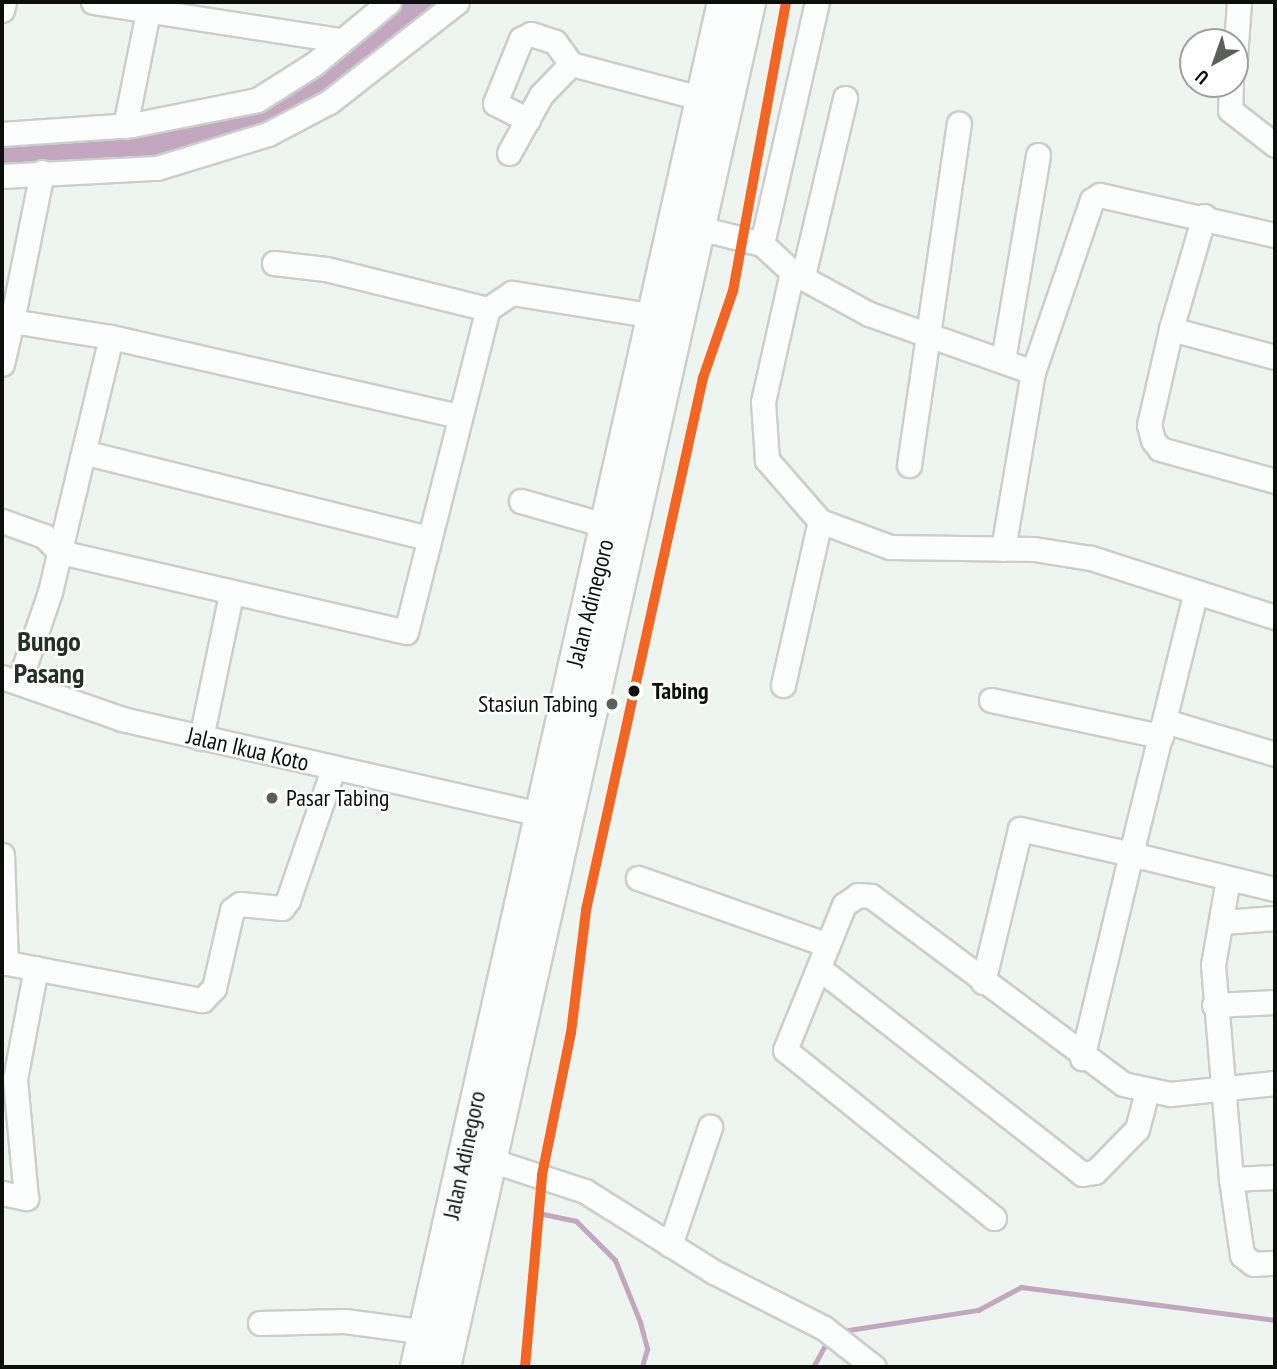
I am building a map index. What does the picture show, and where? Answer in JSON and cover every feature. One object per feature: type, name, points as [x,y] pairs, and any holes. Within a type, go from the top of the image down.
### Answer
[{"type":"highway","name":"Jalan Adinegoro","points":[[724,2],[725,61]]},
{"type":"highway","name":"Jalan Adinegoro","points":[[444,1367],[491,1160],[667,318],[725,61],[749,2]]},
{"type":"highway","name":"Jalan Adinegoro","points":[[418,1367],[539,814],[608,526],[667,318],[700,228],[716,102]]},
{"type":"street","points":[[2,10],[4,2]]},
{"type":"street","points":[[93,2],[149,6],[338,40]]},
{"type":"street","points":[[2,134],[125,126],[273,94],[389,2]]},
{"type":"street","points":[[2,176],[157,168],[268,134],[329,102],[457,2]]},
{"type":"street","points":[[762,244],[817,2]]},
{"type":"street","points":[[1237,28],[1239,2]]},
{"type":"street","points":[[125,126],[149,6]]},
{"type":"street","points":[[528,120],[495,103],[521,39],[531,34],[555,42],[571,64],[716,102]]},
{"type":"street","points":[[509,153],[541,94],[571,64]]},
{"type":"street","points":[[845,98],[763,402],[766,460],[820,521],[890,547],[1003,549],[1091,558],[1195,595],[1275,617]]},
{"type":"street","points":[[1230,98],[1230,110],[1275,145]]},
{"type":"street","points":[[908,465],[923,335],[959,124]]},
{"type":"street","points":[[1003,360],[1038,155]]},
{"type":"street","points":[[2,364],[42,172]]},
{"type":"street","points":[[1003,549],[1032,372],[1092,200],[1100,195],[1204,216],[1275,235]]},
{"type":"street","points":[[1204,216],[1171,329],[1149,425],[1153,440],[1160,449],[1275,481]]},
{"type":"street","points":[[700,228],[762,244],[797,274],[856,308],[923,335],[1032,372]]},
{"type":"street","points":[[274,263],[326,269],[488,309]]},
{"type":"street","points":[[2,521],[44,536],[60,552],[230,594],[406,632],[458,416],[488,309],[512,293],[667,318]]},
{"type":"street","points":[[12,321],[111,337],[458,416]]},
{"type":"street","points":[[1171,329],[1275,357]]},
{"type":"street","points":[[10,680],[60,552],[111,337]]},
{"type":"street","points":[[82,458],[91,454],[428,538]]},
{"type":"street","points":[[521,501],[608,526]]},
{"type":"street","points":[[783,685],[820,521]]},
{"type":"street","points":[[201,738],[230,594]]},
{"type":"street","points":[[1082,1058],[1195,595]]},
{"type":"street","name":"Jalan Ikua Koto","points":[[10,680],[201,738],[539,814]]},
{"type":"street","points":[[991,701],[1163,729],[1275,754]]},
{"type":"street","points":[[2,855],[4,962],[191,1000],[208,997],[232,910],[240,904],[282,908],[288,900],[333,769]]},
{"type":"street","points":[[983,982],[1020,830],[1131,853],[1275,889]]},
{"type":"street","points":[[638,878],[828,945]]},
{"type":"street","points":[[1228,879],[1223,922],[1213,965],[1214,1005],[1231,1179],[1242,1255],[1253,1264],[1275,1263]]},
{"type":"street","points":[[994,1218],[785,1050],[844,905],[858,895],[871,896],[1102,1074],[1147,1091],[1275,1083]]},
{"type":"street","points":[[1223,922],[1275,918]]},
{"type":"street","points":[[2,1193],[26,1198],[8,1077],[36,968]]},
{"type":"street","points":[[820,969],[1082,1174],[1095,1172],[1137,1129],[1147,1091]]},
{"type":"street","points":[[1214,1005],[1275,1002]]},
{"type":"street","points":[[670,1245],[710,1127]]},
{"type":"street","points":[[491,1160],[585,1191],[670,1245],[824,1328],[874,1367]]},
{"type":"street","points":[[1231,1179],[1275,1177]]},
{"type":"street","points":[[260,1324],[345,1321],[426,1332]]},
{"type":"waterway","points":[[2,157],[145,147],[248,129],[348,70],[427,2]]},
{"type":"waterway","points":[[543,1214],[576,1221],[615,1260],[640,1322],[647,1349],[642,1367]]},
{"type":"waterway","points":[[842,1331],[978,1310],[1021,1287],[1275,1320]]},
{"type":"waterway","points":[[813,1367],[828,1340]]},
{"type":"transit line","points":[[525,1367],[542,1175],[571,1033],[586,910],[703,378],[733,291],[786,2]]},
{"type":"place","name":"Tabing","points":[[634,691]]},
{"type":"place","name":"Stasiun Tabing","points":[[612,704]]},
{"type":"place","name":"Pasar Tabing","points":[[272,798]]},
{"type":"district","name":"Bungo Pasang","points":[[49,657]]}]
